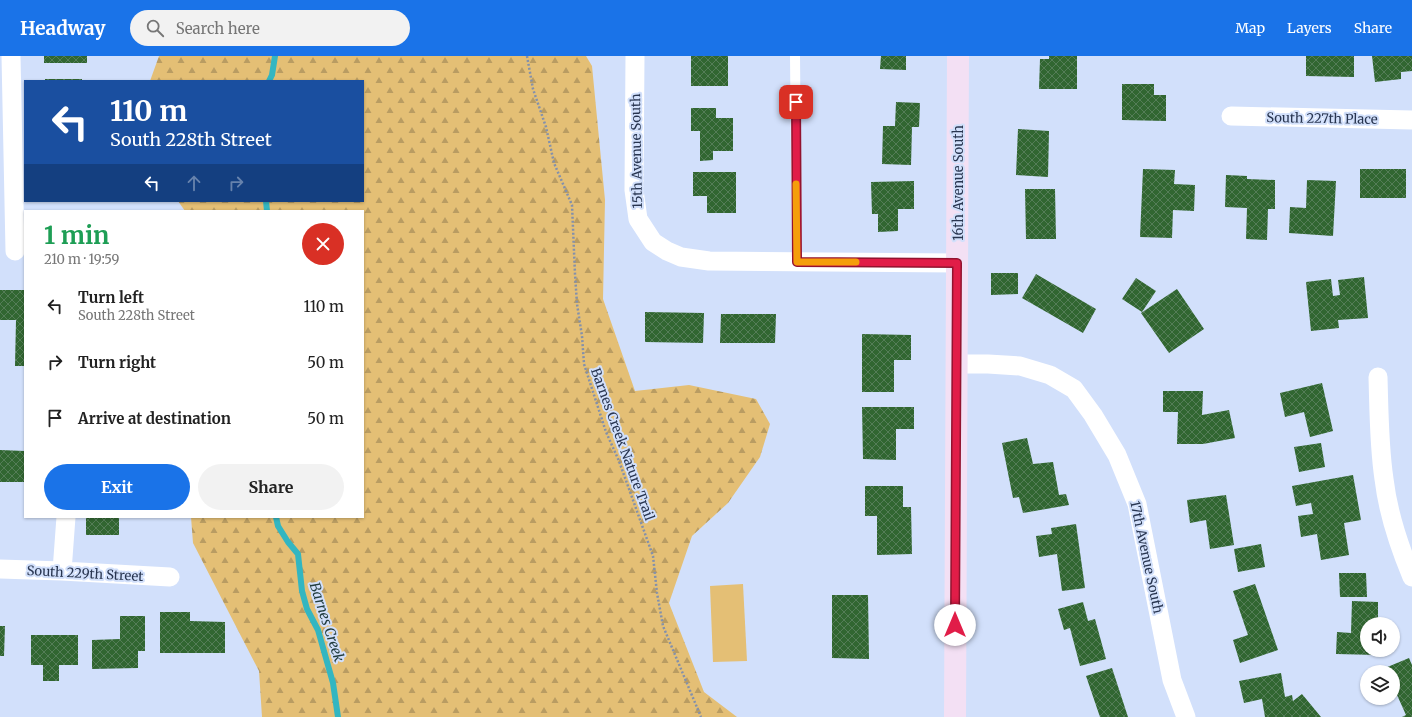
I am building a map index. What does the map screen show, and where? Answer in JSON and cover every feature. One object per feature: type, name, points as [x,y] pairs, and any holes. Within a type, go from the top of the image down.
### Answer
[{"type":"street","points":[[11,56],[13,251]]},
{"type":"street","name":"15th Avenue South","points":[[635,56],[634,190],[638,219],[653,242],[667,251],[681,257],[709,261],[797,262]]},
{"type":"street","name":"16th Avenue South","points":[[955,717],[958,56]]},
{"type":"street","name":"South 227th Place","points":[[1231,116],[1412,120]]},
{"type":"street","points":[[797,262],[957,263]]},
{"type":"street","name":"17th Avenue South","points":[[956,364],[1020,366],[1050,375],[1074,390],[1093,415],[1117,455],[1137,504],[1172,680],[1186,717]]},
{"type":"street","points":[[1378,377],[1384,480],[1390,512],[1402,552],[1412,577]]},
{"type":"street","points":[[62,571],[66,518]]},
{"type":"street","name":"South 229th Street","points":[[0,569],[170,577]]},
{"type":"lane","points":[[795,56],[797,262]]},
{"type":"path","name":"Barnes Creek Nature Trail","points":[[527,56],[533,89],[546,127],[554,163],[572,205],[577,304],[582,336],[584,364],[606,432],[619,461],[653,556],[663,626],[701,717]]},
{"type":"green space","points":[[159,56],[586,56],[592,66],[605,200],[603,299],[635,391],[689,385],[756,399],[770,424],[760,457],[728,503],[692,536],[669,603],[704,692],[737,717],[262,717],[259,671],[193,543],[191,518],[364,518],[364,210],[184,210],[179,202],[364,202],[364,80],[150,80]]},
{"type":"green space","points":[[743,584],[747,661],[713,662],[710,586]]},
{"type":"building","points":[[44,56],[87,56],[87,63],[44,63]]},
{"type":"building","points":[[691,56],[728,56],[728,86],[691,86]]},
{"type":"building","points":[[881,56],[906,56],[906,70],[880,69]]},
{"type":"building","points":[[1049,56],[1077,56],[1077,89],[1039,89],[1040,59],[1049,59]]},
{"type":"building","points":[[1306,56],[1354,56],[1354,77],[1306,76]]},
{"type":"building","points":[[1372,56],[1412,56],[1412,71],[1401,72],[1401,79],[1375,82]]},
{"type":"building","points":[[45,79],[82,79],[82,80]]},
{"type":"building","points":[[1122,84],[1154,84],[1154,95],[1166,95],[1166,121],[1122,120]]},
{"type":"building","points":[[896,102],[920,103],[919,127],[912,127],[911,165],[882,164],[883,126],[895,126]]},
{"type":"building","points":[[691,108],[716,108],[716,118],[733,118],[733,151],[713,151],[713,160],[700,161],[700,131],[691,131]]},
{"type":"building","points":[[1018,129],[1049,131],[1048,177],[1016,175]]},
{"type":"building","points":[[1143,169],[1175,170],[1174,184],[1195,185],[1194,211],[1173,210],[1172,238],[1140,237]]},
{"type":"building","points":[[1360,169],[1406,169],[1406,198],[1360,198]]},
{"type":"building","points":[[693,172],[736,172],[736,213],[707,213],[707,196],[693,196]]},
{"type":"building","points":[[1226,175],[1247,176],[1247,179],[1275,180],[1275,209],[1268,209],[1267,240],[1246,239],[1247,208],[1225,207]]},
{"type":"building","points":[[1307,180],[1336,181],[1333,236],[1289,233],[1290,207],[1306,208]]},
{"type":"building","points":[[914,181],[914,209],[898,209],[898,231],[878,232],[878,214],[872,214],[871,182]]},
{"type":"building","points":[[1025,189],[1055,189],[1056,239],[1026,239]]},
{"type":"building","points":[[991,273],[1018,273],[1018,294],[991,295]]},
{"type":"building","points":[[1036,274],[1096,309],[1083,333],[1022,298]]},
{"type":"building","points":[[1364,277],[1368,318],[1338,320],[1339,328],[1311,331],[1306,282],[1331,279],[1333,296],[1340,295],[1338,280]]},
{"type":"building","points":[[1136,278],[1156,291],[1142,312],[1122,299]]},
{"type":"building","points":[[1177,289],[1204,329],[1169,353],[1141,313]]},
{"type":"building","points":[[0,290],[24,290],[24,366],[15,366],[16,320],[0,320]]},
{"type":"building","points":[[645,312],[704,313],[703,343],[645,342]]},
{"type":"building","points":[[721,314],[776,314],[775,343],[720,343]]},
{"type":"building","points":[[862,334],[911,335],[911,360],[894,360],[894,392],[862,392]]},
{"type":"building","points":[[1322,383],[1333,431],[1310,437],[1304,412],[1285,417],[1280,393]]},
{"type":"building","points":[[1163,391],[1203,391],[1202,415],[1229,410],[1235,438],[1203,444],[1177,444],[1178,412],[1163,412]]},
{"type":"building","points":[[862,407],[914,407],[914,429],[896,429],[896,460],[863,459]]},
{"type":"building","points":[[1027,438],[1033,464],[1053,462],[1059,495],[1066,494],[1069,505],[1023,513],[1019,497],[1013,498],[1002,443]]},
{"type":"building","points":[[1321,443],[1325,467],[1299,472],[1294,447]]},
{"type":"building","points":[[0,450],[24,451],[24,482],[0,482]]},
{"type":"building","points":[[1353,475],[1361,520],[1344,523],[1349,555],[1321,560],[1317,534],[1301,537],[1298,516],[1313,514],[1311,503],[1296,506],[1292,486]]},
{"type":"building","points":[[865,486],[903,486],[903,507],[911,507],[912,554],[877,555],[877,516],[865,516]]},
{"type":"building","points":[[1226,495],[1234,545],[1210,549],[1206,520],[1190,523],[1187,500]]},
{"type":"building","points":[[86,518],[119,518],[119,535],[86,535]]},
{"type":"building","points":[[1076,524],[1085,588],[1062,591],[1057,554],[1039,557],[1036,536],[1052,534],[1051,528]]},
{"type":"building","points":[[1261,544],[1265,567],[1238,572],[1234,549]]},
{"type":"building","points":[[1339,573],[1366,573],[1367,597],[1340,597]]},
{"type":"building","points":[[1255,584],[1278,650],[1240,663],[1233,640],[1248,635],[1233,591]]},
{"type":"building","points":[[832,595],[868,595],[869,659],[832,658]]},
{"type":"building","points":[[1352,601],[1378,602],[1378,617],[1360,617],[1360,655],[1336,654],[1337,632],[1351,633]]},
{"type":"building","points":[[1083,602],[1088,621],[1095,619],[1106,659],[1080,666],[1070,628],[1064,630],[1058,609]]},
{"type":"building","points":[[160,612],[190,612],[190,621],[225,622],[225,653],[160,653]]},
{"type":"building","points":[[120,616],[145,616],[145,651],[138,651],[138,668],[92,669],[92,640],[120,639]]},
{"type":"building","points":[[0,626],[5,626],[4,656],[0,656]]},
{"type":"building","points":[[31,635],[78,635],[78,665],[59,665],[59,681],[43,681],[43,665],[31,665]]},
{"type":"building","points":[[1409,658],[1412,665],[1412,717],[1402,717],[1406,715],[1400,702],[1400,665],[1392,665]]},
{"type":"building","points":[[1112,668],[1128,717],[1100,717],[1086,676]]},
{"type":"building","points":[[1281,673],[1285,697],[1292,695],[1293,701],[1302,694],[1321,717],[1265,717],[1262,699],[1244,703],[1239,681]]},
{"type":"waterway","name":"Barnes Creek","points":[[270,80],[272,75],[275,56]]},
{"type":"waterway","name":"Barnes Creek","points":[[266,202],[267,210]]},
{"type":"waterway","name":"Barnes Creek","points":[[276,518],[278,526],[298,554],[302,591],[307,609],[318,630],[333,683],[338,717]]},
{"type":"slow traffic","points":[[796,184],[797,262],[856,262]]},
{"type":"route","points":[[796,102],[797,262],[957,263],[955,625]]}]
